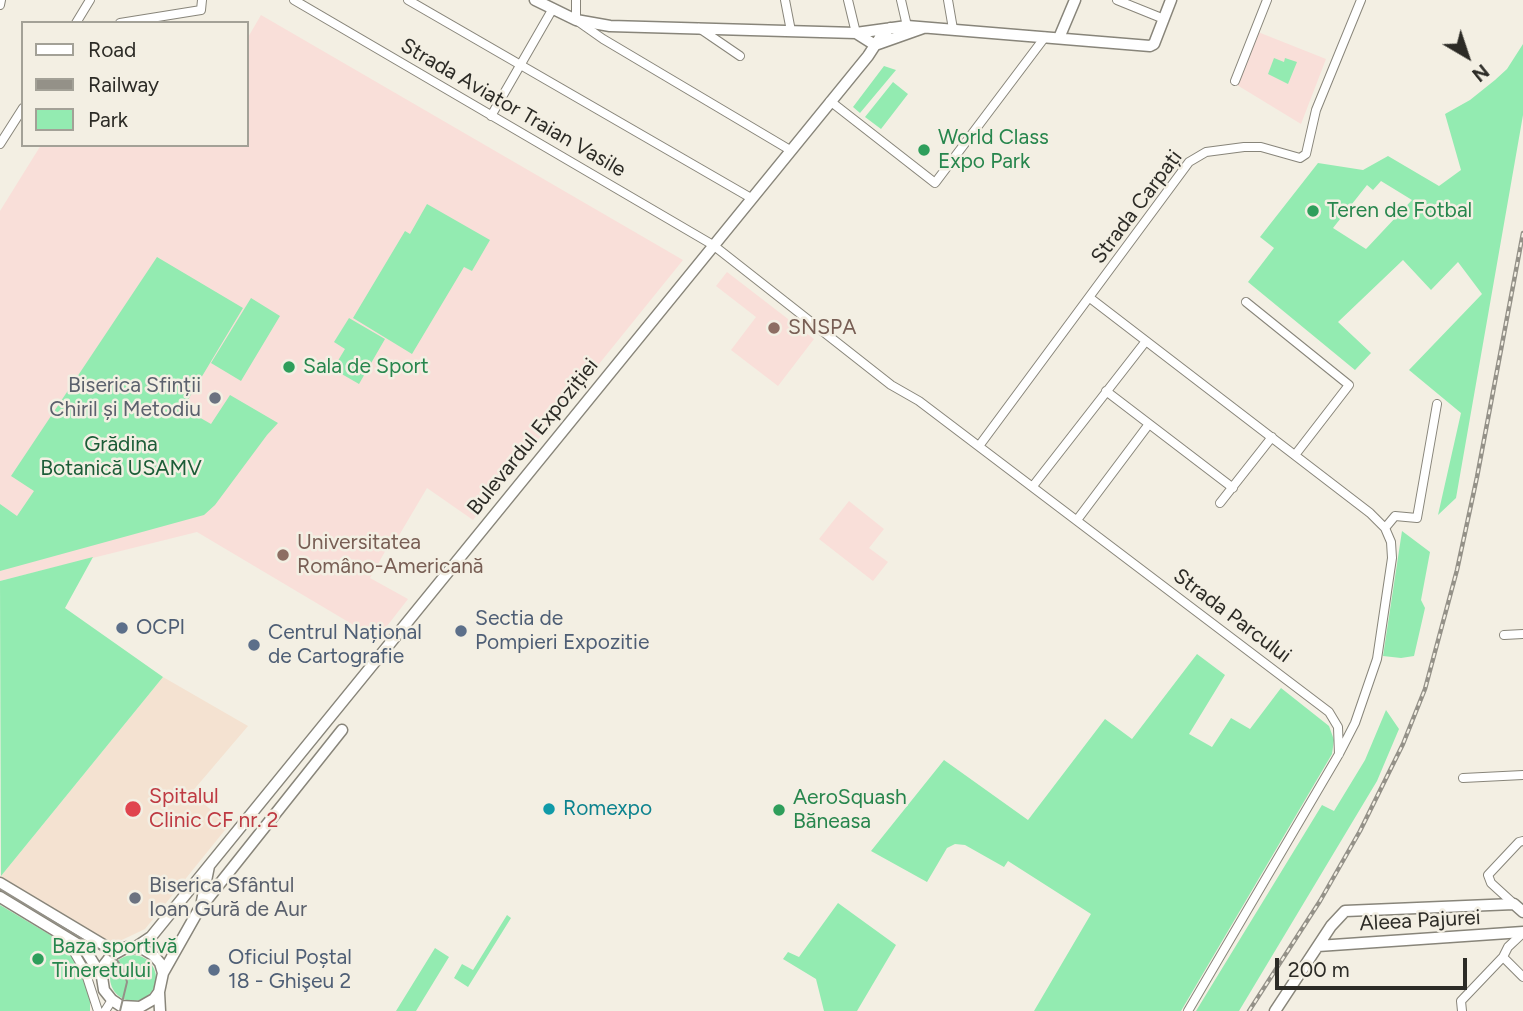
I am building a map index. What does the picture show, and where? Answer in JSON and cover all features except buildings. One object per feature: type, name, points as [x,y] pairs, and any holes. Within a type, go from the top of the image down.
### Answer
[{"type":"street","points":[[77,21],[90,0]]},
{"type":"street","points":[[133,21],[201,10],[202,0]]},
{"type":"street","name":"Strada Aviator Traian Vasile","points":[[294,0],[713,245]]},
{"type":"street","points":[[408,0],[751,198]]},
{"type":"street","points":[[535,0],[576,19],[610,26],[856,33],[906,26],[1148,46],[1154,44],[1171,0]]},
{"type":"street","points":[[576,0],[576,19]]},
{"type":"street","points":[[785,0],[791,31]]},
{"type":"street","points":[[848,0],[856,33],[875,45]]},
{"type":"street","points":[[901,0],[906,26]]},
{"type":"street","points":[[948,0],[953,29]]},
{"type":"street","points":[[1059,38],[1075,0]]},
{"type":"street","points":[[1117,0],[1164,19]]},
{"type":"street","points":[[1235,81],[1267,0]]},
{"type":"street","name":"Strada Carpați","points":[[1090,298],[1194,158],[1206,152],[1253,146],[1300,158],[1306,154],[1316,110],[1361,0]]},
{"type":"street","points":[[491,116],[552,10]]},
{"type":"street","points":[[576,19],[603,39],[790,150]]},
{"type":"street","points":[[875,45],[926,27]]},
{"type":"street","points":[[698,28],[740,56]]},
{"type":"street","name":"Bulevardul Expoziției","points":[[136,947],[151,937],[890,28]]},
{"type":"street","points":[[869,30],[875,36],[875,45]]},
{"type":"street","points":[[830,101],[935,183],[1045,37]]},
{"type":"street","points":[[0,145],[21,111]]},
{"type":"street","name":"Strada Parcului","points":[[713,245],[891,385],[915,398],[1033,486],[1329,712],[1338,727],[1339,754]]},
{"type":"street","points":[[979,446],[1090,298],[1370,513],[1385,528],[1391,542],[1392,558],[1377,659],[1355,723],[1188,1011]]},
{"type":"street","points":[[1246,302],[1349,385],[1295,455]]},
{"type":"street","points":[[1033,486],[1146,341]]},
{"type":"street","points":[[1107,391],[1233,488]]},
{"type":"street","points":[[1385,528],[1395,516],[1417,518],[1437,404]]},
{"type":"street","points":[[1077,520],[1149,424]]},
{"type":"street","points":[[1220,503],[1272,437]]},
{"type":"street","points":[[1504,635],[1523,634]]},
{"type":"street","points":[[160,1011],[159,992],[163,973],[198,911],[342,730]]},
{"type":"street","points":[[1462,778],[1523,775]]},
{"type":"street","points":[[1523,841],[1519,842],[1489,875],[1491,883],[1523,912]]},
{"type":"street","points":[[198,911],[205,892],[208,866]]},
{"type":"street","points":[[0,883],[107,947],[136,947],[153,955],[160,963],[163,973]]},
{"type":"street","points":[[0,897],[84,948],[102,977],[104,990],[115,1004],[137,1009],[154,999],[159,992]]},
{"type":"street","points":[[1275,1011],[1338,917],[1345,911],[1514,904]]},
{"type":"street","points":[[1462,1011],[1461,1001],[1523,933]]},
{"type":"street","name":"Aleea Pajurei","points":[[1318,946],[1523,933]]},
{"type":"street","points":[[63,935],[85,971],[98,1011]]},
{"type":"street","points":[[102,977],[107,960],[122,949]]},
{"type":"street","points":[[1503,957],[1523,977]]},
{"type":"street","points":[[106,1011],[115,1004]]},
{"type":"shaded area","points":[[261,15],[683,260],[473,520],[427,488],[391,549],[387,548],[370,578],[408,599],[377,639],[197,532],[0,581],[0,211],[40,147],[248,147],[248,37]]},
{"type":"shaded area","points":[[1258,32],[1326,59],[1301,124],[1237,85]]},
{"type":"shaded area","name":"SNSPA","points":[[727,272],[814,339],[778,386],[731,350],[756,317],[716,286]]},
{"type":"shaded area","points":[[849,501],[884,529],[869,548],[888,562],[873,581],[819,539]]},
{"type":"shaded area","name":"Spitalul Clinic CF nr. 2","points":[[163,677],[248,726],[191,793],[229,825],[145,929],[107,947],[1,876]]},
{"type":"green space","points":[[1523,44],[1523,115],[1456,498],[1438,515],[1461,413],[1409,370],[1482,294],[1458,262],[1431,290],[1403,260],[1338,322],[1371,353],[1355,370],[1248,282],[1274,248],[1260,237],[1318,163],[1363,170],[1388,156],[1439,186],[1461,170],[1445,114],[1470,100],[1507,69]],"holes":[[[1381,181],[1412,200],[1366,249],[1333,228],[1367,185],[1373,190]]]},
{"type":"green space","points":[[1274,58],[1284,62],[1285,58],[1297,62],[1288,84],[1268,74]]},
{"type":"green space","points":[[884,66],[896,70],[860,113],[853,107]]},
{"type":"green space","points":[[893,82],[908,94],[881,129],[865,117]]},
{"type":"green space","points":[[427,204],[490,240],[472,271],[464,267],[412,354],[353,318],[405,231],[410,234]]},
{"type":"green space","name":"Grădina Botanică USAMV","points":[[157,257],[243,308],[183,408],[211,424],[230,395],[278,423],[215,505],[204,515],[0,571],[0,504],[17,516],[34,491],[11,476]]},
{"type":"green space","points":[[251,298],[280,316],[241,381],[211,363]]},
{"type":"green space","points":[[349,318],[385,339],[359,384],[333,369],[345,349],[334,342]]},
{"type":"green space","points":[[1402,531],[1430,552],[1421,600],[1425,608],[1414,656],[1401,658],[1383,656]]},
{"type":"green space","points":[[93,557],[65,608],[163,677],[1,876],[0,581]]},
{"type":"green space","points":[[1197,654],[1225,675],[1189,734],[1212,747],[1231,718],[1250,729],[1281,688],[1329,726],[1334,740],[1332,754],[1181,1011],[1034,1011],[1091,914],[1008,861],[1004,867],[965,845],[955,844],[947,848],[927,882],[871,851],[944,760],[1028,820],[1105,719],[1132,739]]},
{"type":"green space","points":[[1386,710],[1399,729],[1377,781],[1239,1011],[1196,1011],[1322,805],[1334,811],[1365,760]]},
{"type":"green space","points":[[838,903],[896,945],[857,1011],[824,1011],[816,979],[783,959],[788,952],[799,957]]},
{"type":"green space","name":"Baza sportivă Tineretului","points":[[0,905],[62,942],[71,951],[80,967],[90,1001],[90,1011],[0,1011]]},
{"type":"green space","points":[[507,915],[511,918],[468,987],[454,978],[462,964],[473,970]]},
{"type":"green space","points":[[435,948],[449,957],[416,1011],[396,1011]]},
{"type":"green space","points":[[133,955],[149,962],[156,978],[149,994],[133,1001],[117,994],[110,978],[117,962]]},
{"type":"tram line","points":[[0,889],[117,960],[127,982],[120,1011]]},
{"type":"railway","points":[[1249,1011],[1320,901],[1360,831],[1403,744],[1425,689],[1457,570],[1477,477],[1523,233]]},
{"type":"place","name":"World Class Expo Park","points":[[924,150]]},
{"type":"place","name":"Teren de Fotbal","points":[[1313,211]]},
{"type":"place","name":"SNSPA","points":[[774,328]]},
{"type":"place","name":"Sala de Sport","points":[[289,367]]},
{"type":"place","name":"Biserica Sfinții Chiril și Metodiu","points":[[215,398]]},
{"type":"place","name":"Universitatea Româno-Americană","points":[[283,555]]},
{"type":"place","name":"OCPI","points":[[122,628]]},
{"type":"place","name":"Sectia de Pompieri Expozitie","points":[[461,631]]},
{"type":"place","name":"Centrul Național de Cartografie","points":[[254,645]]},
{"type":"place","name":"Spitalul Clinic CF nr. 2","points":[[133,809]]},
{"type":"place","name":"Romexpo","points":[[549,809]]},
{"type":"place","name":"AeroSquash Băneasa","points":[[779,810]]},
{"type":"place","name":"Biserica Sfântul Ioan Gură de Aur","points":[[135,898]]},
{"type":"place","name":"Baza sportivă Tineretului","points":[[38,959]]},
{"type":"place","name":"Oficiul Poștal 18 - Ghişeu 2","points":[[214,970]]}]
